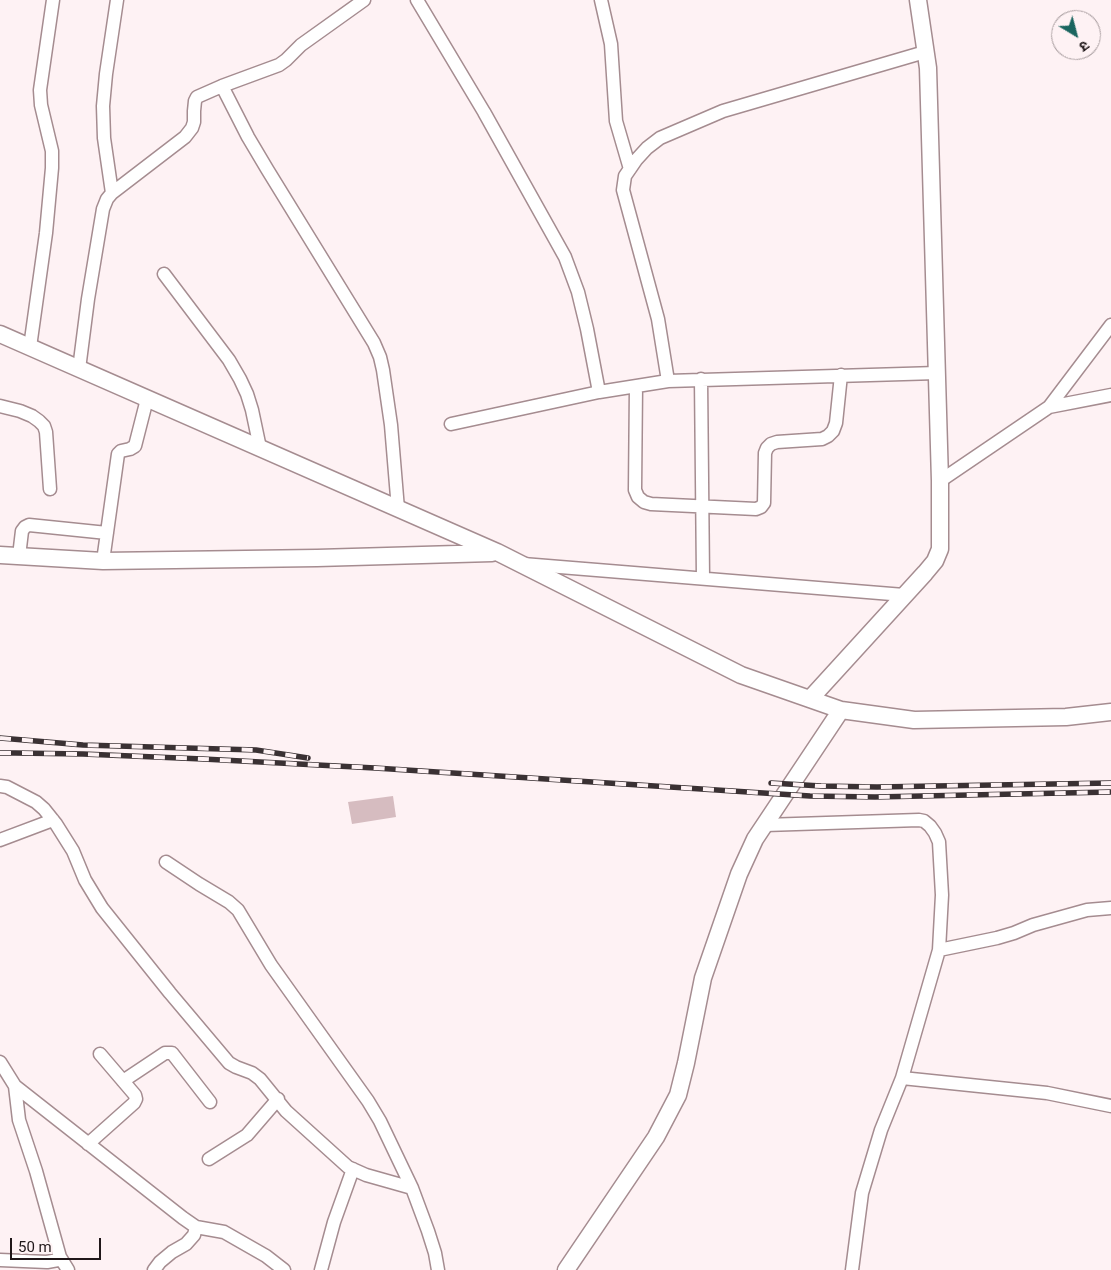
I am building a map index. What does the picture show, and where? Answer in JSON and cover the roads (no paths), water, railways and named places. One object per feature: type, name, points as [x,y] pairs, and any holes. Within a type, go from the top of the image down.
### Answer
[{"type":"street","points":[[30,347],[46,233],[52,168],[52,151],[41,105],[40,90],[53,0]]},
{"type":"street","points":[[112,193],[104,138],[103,106],[117,0]]},
{"type":"street","points":[[79,369],[88,299],[103,209],[107,199],[112,193],[185,137],[194,122],[194,101],[197,97],[286,60],[301,45],[364,0]]},
{"type":"street","points":[[417,0],[484,112],[565,257],[578,292],[599,392]]},
{"type":"street","points":[[601,0],[612,44],[616,121],[630,169]]},
{"type":"street","points":[[810,699],[935,561],[940,549],[940,481],[928,68],[918,0]]},
{"type":"street","points":[[668,381],[658,319],[623,190],[625,176],[630,169],[647,148],[660,138],[715,114],[925,52]]},
{"type":"street","points":[[222,86],[267,169],[374,343],[380,357],[391,425],[398,509]]},
{"type":"street","points":[[164,274],[240,379],[252,410],[260,448]]},
{"type":"street","points":[[940,481],[1049,407],[1111,325]]},
{"type":"street","points":[[0,334],[497,552],[742,675],[841,710],[914,720],[1066,717],[1111,712]]},
{"type":"street","points":[[451,424],[599,392],[668,381],[937,373]]},
{"type":"street","points":[[636,386],[635,490],[638,497],[644,502],[651,504],[756,509],[764,503],[765,453],[768,448],[777,442],[822,439],[833,431],[836,423],[841,375]]},
{"type":"street","points":[[701,379],[703,578]]},
{"type":"street","points":[[1049,407],[1111,395]]},
{"type":"street","points":[[103,561],[118,454],[135,446],[147,399]]},
{"type":"street","points":[[0,406],[32,416],[44,426],[50,489]]},
{"type":"street","points":[[19,556],[22,531],[29,525],[107,533]]},
{"type":"street","points":[[0,555],[103,561],[317,558],[497,552]]},
{"type":"street","points":[[518,563],[904,595]]},
{"type":"street","points":[[566,1270],[656,1138],[678,1096],[703,978],[739,874],[755,839],[841,710]]},
{"type":"street","points":[[0,786],[7,786],[44,808],[73,851],[85,880],[102,908],[229,1063],[252,1073],[260,1079],[286,1111],[348,1167],[366,1175],[412,1188]]},
{"type":"street","points":[[0,840],[53,820]]},
{"type":"street","points":[[765,825],[919,820],[930,826],[936,833],[939,842],[942,895],[939,950],[902,1078],[881,1130],[862,1193],[852,1270]]},
{"type":"street","points":[[166,862],[229,902],[238,910],[271,964],[368,1100],[412,1188],[428,1230],[438,1270]]},
{"type":"street","points":[[939,950],[1014,934],[1033,925],[1080,912],[1111,908]]},
{"type":"street","points":[[123,1082],[164,1053],[172,1053],[210,1102]]},
{"type":"street","points":[[88,1144],[134,1103],[136,1099],[135,1095],[100,1054]]},
{"type":"street","points":[[0,1062],[15,1086],[182,1218],[196,1227],[224,1232],[266,1256],[284,1270]]},
{"type":"street","points":[[902,1078],[1047,1093],[1111,1106]]},
{"type":"street","points":[[15,1086],[19,1120],[36,1171],[60,1257],[68,1270]]},
{"type":"street","points":[[209,1159],[247,1136],[278,1099]]},
{"type":"street","points":[[321,1270],[334,1222],[353,1170]]},
{"type":"street","points":[[154,1270],[172,1252],[186,1244],[194,1235],[196,1227]]},
{"type":"street","points":[[0,1260],[48,1266],[60,1257]]},
{"type":"railway","points":[[0,738],[83,745],[256,750],[308,758]]},
{"type":"railway","points":[[0,753],[83,754],[375,768],[810,796],[875,797],[1111,792]]},
{"type":"railway","points":[[771,783],[877,787],[1111,783]]}]
